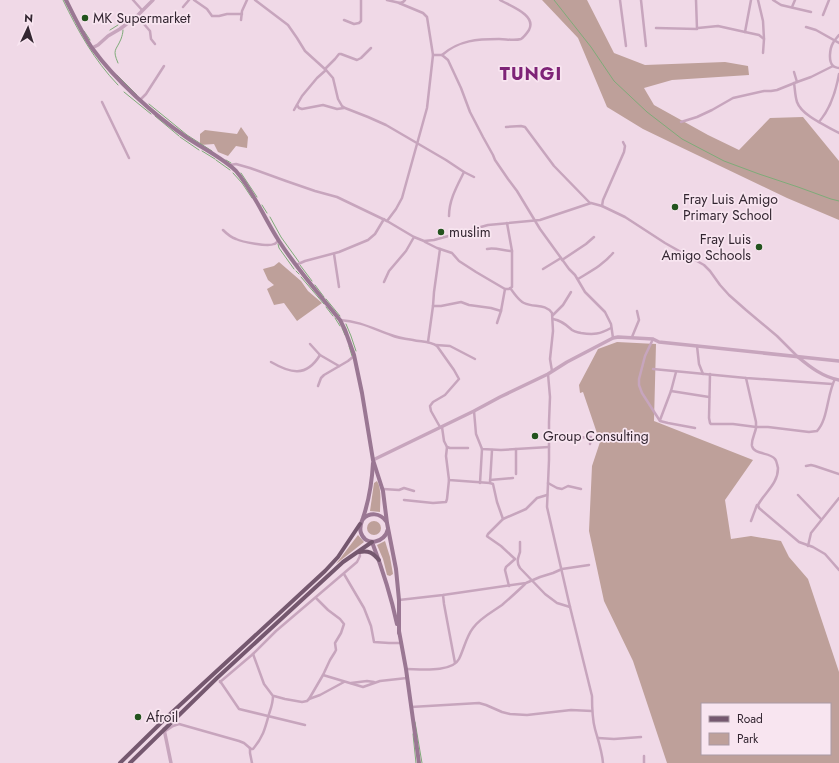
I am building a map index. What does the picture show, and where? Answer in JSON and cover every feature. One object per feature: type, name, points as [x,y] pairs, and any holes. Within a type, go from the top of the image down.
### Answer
[{"type":"main road","points":[[66,0],[92,48],[125,86],[153,111],[186,137],[229,165],[236,172],[253,196],[278,240],[295,265],[340,320],[345,330],[354,355],[373,460],[382,489],[387,525],[396,569],[401,642],[419,763]]},
{"type":"main road","points":[[373,460],[368,502],[361,522],[360,532],[362,536],[372,542],[379,560],[400,633]]},
{"type":"main road","points":[[120,763],[338,557],[367,515],[377,514],[385,519],[387,525],[385,536],[382,539],[372,542],[352,556],[217,678],[130,763]]},
{"type":"main road","points":[[352,556],[359,552],[367,551],[371,552],[379,560]]},
{"type":"street","points":[[132,0],[142,10]]},
{"type":"street","points":[[92,48],[137,16],[153,0]]},
{"type":"street","points":[[183,7],[189,0]]},
{"type":"street","points":[[194,0],[207,9],[212,16],[242,14]]},
{"type":"street","points":[[241,20],[247,0]]},
{"type":"street","points":[[256,0],[288,25],[305,51],[326,69],[333,78],[338,99],[345,108]]},
{"type":"street","points":[[344,20],[354,24],[360,22],[361,0]]},
{"type":"street","points":[[387,221],[402,198],[428,108],[433,56],[427,17],[423,13],[388,0]]},
{"type":"street","points":[[399,3],[405,0]]},
{"type":"street","points":[[433,56],[442,55],[450,48],[471,40],[514,40],[523,38],[530,28],[529,18],[525,14],[500,0]]},
{"type":"street","points":[[620,0],[626,46]]},
{"type":"street","points":[[641,0],[646,46]]},
{"type":"street","points":[[696,0],[698,28]]},
{"type":"street","points":[[745,32],[751,0]]},
{"type":"street","points":[[758,0],[763,21],[763,53]]},
{"type":"street","points":[[773,0],[781,5],[811,12]]},
{"type":"street","points":[[792,7],[795,0]]},
{"type":"street","points":[[823,15],[829,0]]},
{"type":"street","points":[[137,16],[150,31],[151,39],[155,44]]},
{"type":"street","points":[[656,28],[696,30],[698,28],[718,26],[756,34],[764,39]]},
{"type":"street","points":[[806,27],[816,30],[839,44]]},
{"type":"street","points":[[833,66],[830,56],[834,41],[839,35]]},
{"type":"street","points":[[294,110],[302,96],[339,54],[357,60],[371,48]]},
{"type":"street","points":[[442,55],[448,60],[470,112],[495,160],[517,191],[535,221],[578,279],[585,292],[605,312],[612,328],[613,338]]},
{"type":"street","points":[[140,100],[146,94],[164,66]]},
{"type":"street","points":[[681,122],[712,110],[733,98],[764,91],[777,90],[816,75],[833,66],[839,68]]},
{"type":"street","points":[[794,72],[796,100],[801,110],[839,133]]},
{"type":"street","points":[[819,122],[832,101],[839,74]]},
{"type":"street","points":[[102,102],[129,158]]},
{"type":"street","points":[[297,105],[302,109],[323,105],[345,108],[368,116],[474,177]]},
{"type":"street","points":[[506,127],[525,127],[554,166],[591,203],[602,206],[625,217],[665,243],[704,265],[729,295],[777,336],[809,367],[837,379],[832,384],[824,419],[820,428],[817,431],[809,432],[768,427],[756,428],[733,424],[712,424],[709,421],[710,374]]},
{"type":"street","points":[[602,206],[624,152],[625,146],[623,142]]},
{"type":"street","points":[[229,165],[236,164],[250,168],[315,191],[337,197],[384,219],[414,237],[452,254],[459,261],[493,282],[506,289],[510,288]]},
{"type":"street","points":[[449,216],[450,204],[464,172]]},
{"type":"street","points":[[424,241],[434,240],[488,225],[535,221],[591,203]]},
{"type":"street","points":[[295,265],[305,260],[334,254],[368,240],[375,234],[384,219]]},
{"type":"street","points":[[507,223],[512,251],[512,284],[510,288]]},
{"type":"street","points":[[223,230],[236,240],[252,243],[272,245],[278,240]]},
{"type":"street","points":[[384,282],[389,271],[406,251],[414,237]]},
{"type":"street","points":[[543,269],[586,244],[594,237]]},
{"type":"street","points":[[487,249],[490,248],[512,251]]},
{"type":"street","points":[[428,342],[440,249]]},
{"type":"street","points":[[578,279],[608,260],[613,253]]},
{"type":"street","points":[[334,254],[339,287]]},
{"type":"street","points":[[510,288],[524,303],[546,307],[550,310],[553,319],[550,353],[552,371]]},
{"type":"street","points":[[497,323],[506,289]]},
{"type":"street","points":[[552,315],[563,305],[571,292]]},
{"type":"street","points":[[433,306],[461,302],[501,311]]},
{"type":"street","points":[[632,337],[638,320],[637,311]]},
{"type":"street","points":[[553,319],[565,324],[574,331],[590,334],[602,333],[612,328]]},
{"type":"street","points":[[340,320],[368,326],[392,336],[428,342],[435,345],[450,346],[475,359]]},
{"type":"street","points":[[373,460],[548,374],[613,338],[632,337],[653,339],[659,342],[839,361]]},
{"type":"street","points":[[653,339],[645,356],[639,379],[639,386],[642,393],[660,421],[695,428]]},
{"type":"street","points":[[659,342],[661,340],[718,346],[721,348]]},
{"type":"street","points":[[310,344],[320,355],[339,366]]},
{"type":"street","points":[[404,500],[433,503],[446,502],[447,499],[449,480],[446,456],[447,447],[441,427],[430,410],[431,404],[445,395],[459,379],[435,345]]},
{"type":"street","points":[[697,346],[699,364],[704,374]]},
{"type":"street","points":[[271,362],[287,370],[298,372],[308,367],[320,355]]},
{"type":"street","points":[[318,386],[321,378],[348,361],[354,355]]},
{"type":"street","points":[[653,369],[746,378],[832,384]]},
{"type":"street","points":[[660,421],[676,372]]},
{"type":"street","points":[[548,374],[550,397],[547,507],[592,696],[592,711],[595,728],[601,746],[603,763]]},
{"type":"street","points":[[746,378],[756,417],[756,428],[752,443],[753,448],[775,458],[778,470],[775,481],[758,505],[751,520]]},
{"type":"street","points":[[671,391],[709,397]]},
{"type":"street","points":[[474,411],[476,434],[482,449],[480,483]]},
{"type":"street","points":[[549,438],[591,437],[590,444]]},
{"type":"street","points":[[447,447],[468,448]]},
{"type":"street","points":[[482,449],[492,450],[549,447]]},
{"type":"street","points":[[516,449],[516,474]]},
{"type":"street","points":[[492,450],[490,481],[503,519]]},
{"type":"street","points":[[806,466],[811,465],[839,474]]},
{"type":"street","points":[[449,480],[480,483],[512,478]]},
{"type":"street","points":[[548,482],[559,489],[568,486],[581,489]]},
{"type":"street","points":[[382,489],[399,490],[404,488],[414,491]]},
{"type":"street","points":[[547,495],[537,498],[526,509],[503,519],[487,536],[516,558],[518,565],[545,594],[556,603],[570,607]]},
{"type":"street","points":[[798,495],[821,519]]},
{"type":"street","points":[[808,546],[811,533],[839,498]]},
{"type":"street","points":[[758,505],[761,510],[799,542],[825,554],[839,570]]},
{"type":"street","points":[[509,586],[505,570],[506,567],[516,558],[520,549],[520,542]]},
{"type":"street","points":[[220,682],[253,654],[276,631],[344,574],[359,559],[359,552]]},
{"type":"street","points":[[406,669],[426,670],[450,667],[458,661],[467,637],[473,628],[526,583],[562,569],[589,565]]},
{"type":"street","points":[[344,574],[364,608],[371,626],[374,642],[401,642]]},
{"type":"street","points":[[399,600],[526,583]]},
{"type":"street","points":[[443,595],[455,664]]},
{"type":"street","points":[[309,699],[336,650],[336,642],[344,625],[340,619],[316,598]]},
{"type":"street","points":[[250,748],[254,748],[263,734],[273,702],[273,696],[261,678],[253,654]]},
{"type":"street","points":[[323,675],[363,686],[384,680],[407,678]]},
{"type":"street","points":[[217,678],[239,709],[305,725]]},
{"type":"street","points":[[351,683],[367,681],[376,682]]},
{"type":"street","points":[[273,696],[302,702],[320,695],[344,682]]},
{"type":"street","points":[[411,707],[479,703],[486,704],[507,714],[518,715],[572,710],[592,711]]},
{"type":"street","points":[[171,763],[164,731],[179,724],[244,743],[250,748],[252,763]]},
{"type":"street","points":[[598,738],[614,739],[641,737]]},
{"type":"street","points":[[644,756],[644,763]]},
{"type":"green space","points":[[542,0],[587,0],[614,53],[645,65],[725,62],[748,66],[749,75],[672,80],[644,88],[654,105],[708,135],[739,150],[770,118],[803,117],[839,161],[839,220],[787,198],[643,129],[607,107],[578,38]]},
{"type":"green space","points":[[241,127],[248,137],[247,148],[236,146],[228,156],[218,152],[214,144],[200,145],[200,134],[205,130],[237,134]]},
{"type":"green space","points":[[279,262],[301,281],[308,291],[322,303],[297,321],[284,303],[274,305],[267,289],[274,285],[268,280],[263,269],[274,266]]},
{"type":"green space","points":[[617,342],[656,344],[654,421],[753,460],[725,500],[731,539],[751,536],[781,541],[789,557],[808,579],[839,672],[839,763],[667,763],[633,661],[604,601],[589,531],[592,466],[600,442],[583,392],[580,393],[579,385],[598,349]]},
{"type":"green space","points":[[377,481],[380,492],[380,512],[370,511],[374,483]]},
{"type":"green space","points":[[374,521],[379,523],[381,528],[379,533],[374,535],[369,533],[367,528],[369,523]]},
{"type":"green space","points":[[358,535],[364,542],[336,564]]},
{"type":"green space","points":[[385,541],[393,574],[390,576],[387,575],[383,559],[377,545]]},
{"type":"waterway","points":[[63,0],[87,45],[101,66],[118,85]]},
{"type":"waterway","points":[[554,0],[591,47],[614,81],[647,112],[682,139],[724,161],[839,201]]},
{"type":"waterway","points":[[110,30],[118,25]]},
{"type":"waterway","points":[[118,63],[115,52],[123,30]]},
{"type":"waterway","points":[[84,31],[90,40]]},
{"type":"waterway","points":[[117,75],[137,95]]},
{"type":"waterway","points":[[124,92],[151,114]]},
{"type":"waterway","points":[[149,104],[187,135],[212,151]]},
{"type":"waterway","points":[[155,116],[179,136]]},
{"type":"waterway","points":[[180,137],[199,150]]},
{"type":"waterway","points":[[202,151],[215,159]]},
{"type":"waterway","points":[[216,160],[230,170]]},
{"type":"waterway","points":[[226,160],[231,163]]},
{"type":"waterway","points":[[233,173],[252,198]]},
{"type":"waterway","points":[[241,173],[257,197]]},
{"type":"waterway","points":[[262,205],[267,213]]},
{"type":"waterway","points":[[270,217],[281,237],[299,262]]},
{"type":"waterway","points":[[278,244],[279,248],[294,269]]},
{"type":"waterway","points":[[300,265],[312,281]]},
{"type":"waterway","points":[[296,271],[299,274]]},
{"type":"waterway","points":[[301,277],[324,304]]},
{"type":"waterway","points":[[315,285],[324,297]]},
{"type":"waterway","points":[[326,299],[340,316]]},
{"type":"waterway","points":[[326,307],[333,316]]},
{"type":"waterway","points":[[335,318],[340,326]]},
{"type":"waterway","points":[[346,324],[356,351]]},
{"type":"waterway","points":[[342,328],[345,335]]},
{"type":"waterway","points":[[349,346],[352,356]]},
{"type":"waterway","points":[[415,722],[422,763]]},
{"type":"waterway","points":[[413,734],[416,763]]},
{"type":"place","name":"MK Supermarket","points":[[85,18]]},
{"type":"place","name":"Fray Luis Amigo Primary School","points":[[675,207]]},
{"type":"place","name":"muslim","points":[[441,232]]},
{"type":"place","name":"Fray Luis Amigo Schools","points":[[759,247]]},
{"type":"place","name":"Group Consulting","points":[[535,436]]},
{"type":"place","name":"Afroil","points":[[138,717]]},
{"type":"district","name":"TUNGI","points":[[531,74]]}]
